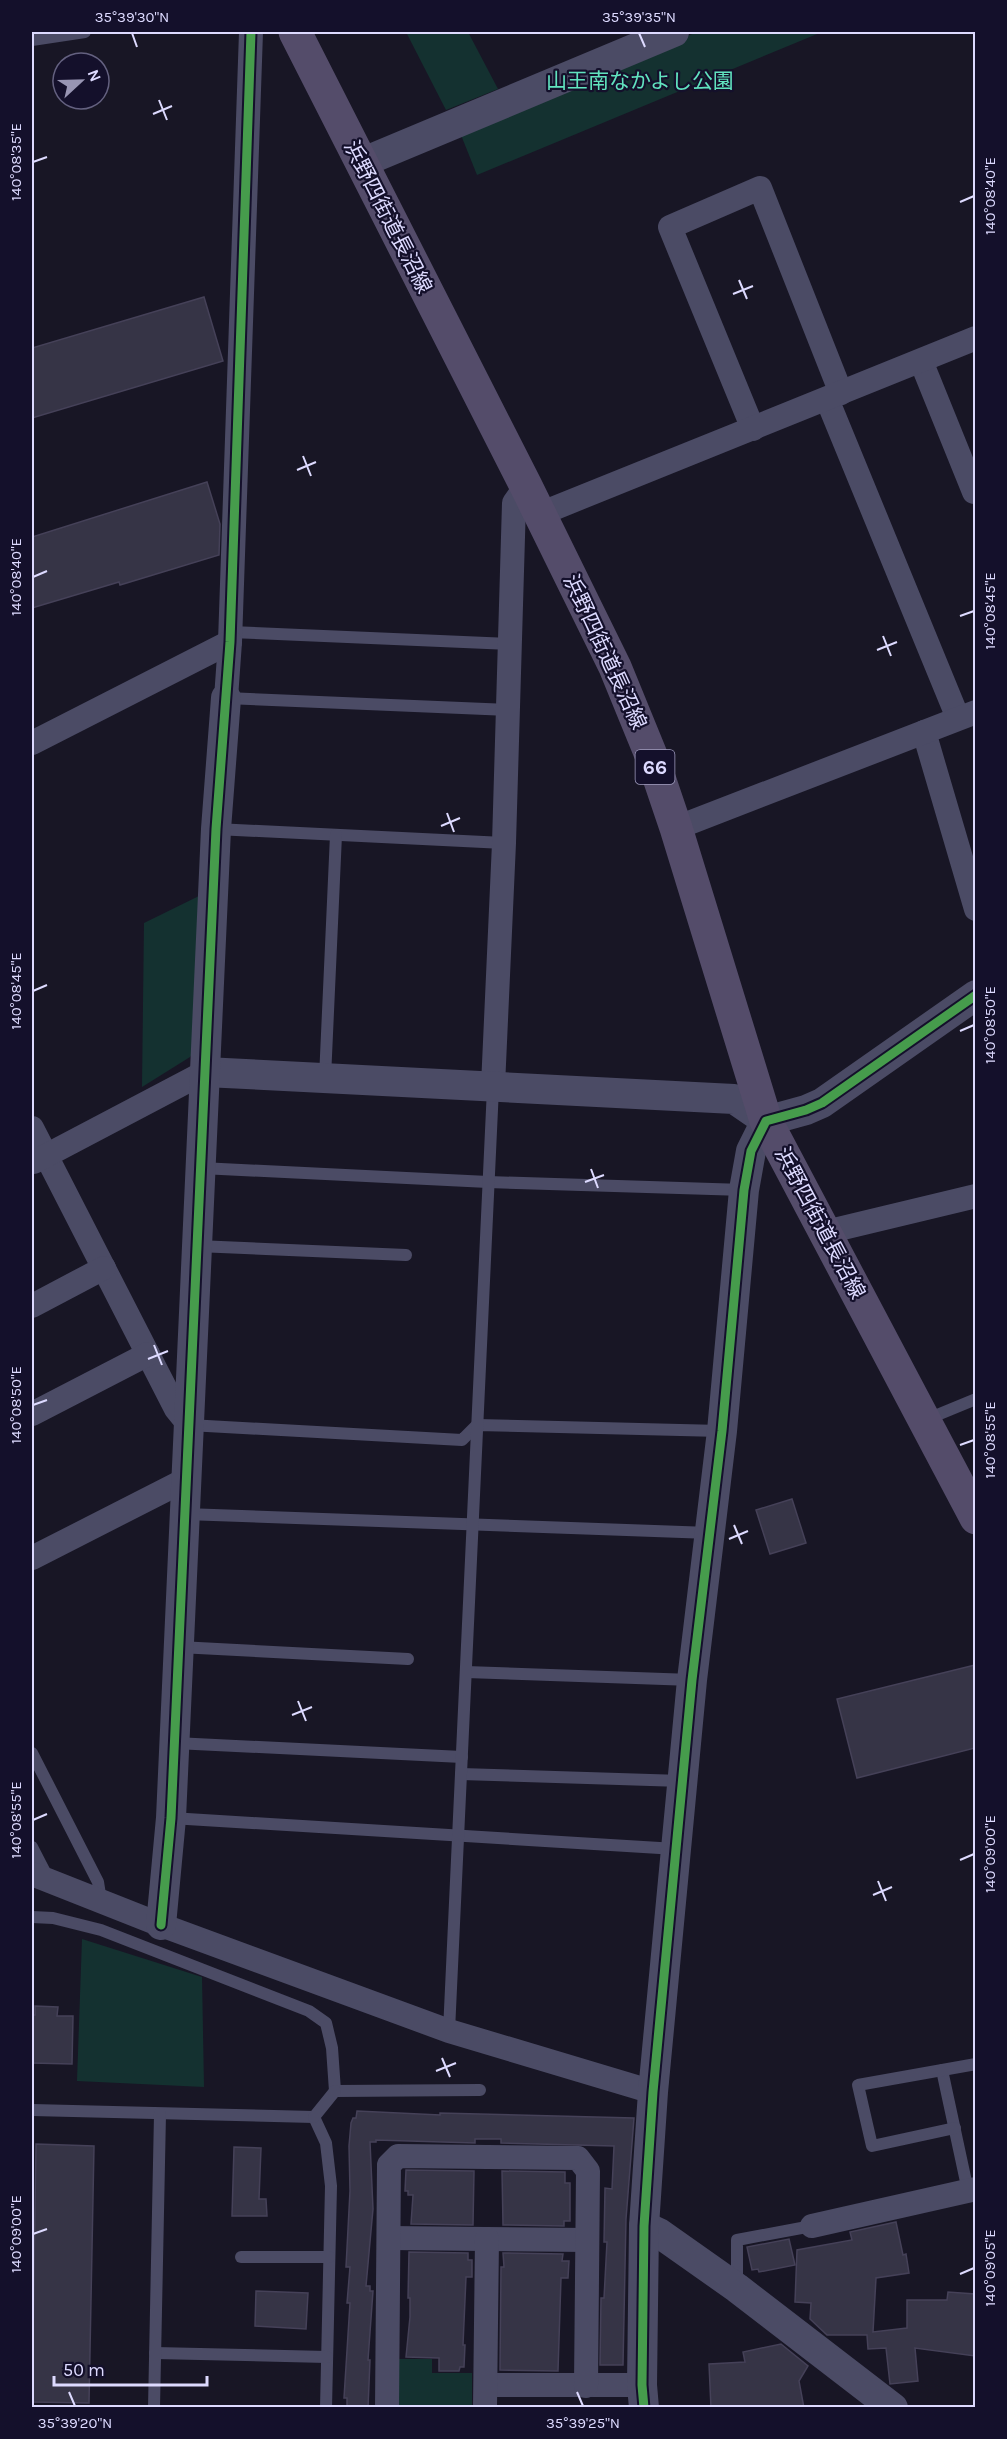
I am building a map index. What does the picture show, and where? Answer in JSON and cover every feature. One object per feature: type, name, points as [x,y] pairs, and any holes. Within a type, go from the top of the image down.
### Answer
[{"type":"main road","name":"浜野四街道長沼線","points":[[295,32],[533,500],[615,667],[653,760],[676,828],[766,1121],[975,1518]]},
{"type":"street","points":[[161,1925],[171,1818],[216,829],[230,637],[251,32]]},
{"type":"street","points":[[361,163],[674,32]]},
{"type":"street","points":[[676,828],[967,715],[834,396],[760,188],[670,227],[753,429]]},
{"type":"street","points":[[493,1086],[509,710],[514,503],[533,500],[753,429],[975,338]]},
{"type":"street","points":[[921,361],[974,492]]},
{"type":"street","points":[[32,743],[230,637]]},
{"type":"street","points":[[924,732],[975,909]]},
{"type":"street","points":[[487,2239],[485,2396],[586,2386],[643,2396],[644,2226],[653,2092],[692,1680],[722,1431],[744,1190],[751,1151],[766,1121],[822,1103],[975,995]]},
{"type":"street","points":[[39,1160],[205,1072],[734,1099],[766,1121]]},
{"type":"street","points":[[32,1128],[39,1160],[104,1268],[176,1409],[189,1425]]},
{"type":"street","points":[[826,1232],[975,1196]]},
{"type":"street","points":[[32,1306],[104,1268]]},
{"type":"street","points":[[32,1414],[148,1354]]},
{"type":"street","points":[[32,1558],[187,1479]]},
{"type":"street","points":[[40,1877],[102,1903],[449,2031],[653,2092]]},
{"type":"street","points":[[387,2408],[389,2165],[398,2156],[578,2158],[588,2171],[586,2386]]},
{"type":"street","points":[[812,2226],[972,2190]]},
{"type":"street","points":[[644,2226],[659,2233],[737,2288],[893,2408]]},
{"type":"street","points":[[389,2238],[587,2240]]},
{"type":"lane","points":[[32,40],[85,32]]},
{"type":"lane","points":[[230,637],[511,644]]},
{"type":"lane","points":[[226,698],[509,710]]},
{"type":"lane","points":[[216,829],[504,843]]},
{"type":"lane","points":[[326,1078],[336,835]]},
{"type":"lane","points":[[449,2031],[493,1086]]},
{"type":"lane","points":[[201,1168],[488,1182],[744,1190]]},
{"type":"lane","points":[[197,1246],[406,1255]]},
{"type":"lane","points":[[924,1420],[975,1399]]},
{"type":"lane","points":[[189,1425],[462,1440],[477,1425],[722,1431]]},
{"type":"lane","points":[[185,1514],[710,1533]]},
{"type":"lane","points":[[179,1647],[408,1659]]},
{"type":"lane","points":[[465,1672],[692,1680]]},
{"type":"lane","points":[[175,1743],[462,1757]]},
{"type":"lane","points":[[32,1754],[98,1882],[102,1903]]},
{"type":"lane","points":[[461,1774],[683,1781]]},
{"type":"lane","points":[[171,1818],[677,1849]]},
{"type":"lane","points":[[32,1847],[40,1877]]},
{"type":"lane","points":[[32,1917],[53,1918],[101,1930],[309,2011],[326,2023],[332,2048],[334,2091],[314,2117]]},
{"type":"lane","points":[[955,2128],[872,2146],[858,2085],[975,2064]]},
{"type":"lane","points":[[942,2070],[972,2190]]},
{"type":"lane","points":[[334,2091],[480,2090]]},
{"type":"lane","points":[[32,2110],[314,2117]]},
{"type":"lane","points":[[154,2408],[160,2114]]},
{"type":"lane","points":[[314,2117],[326,2144],[331,2186],[326,2408]]},
{"type":"lane","points":[[737,2288],[737,2240],[812,2226]]},
{"type":"lane","points":[[241,2257],[329,2257]]},
{"type":"lane","points":[[155,2353],[327,2357]]},
{"type":"green space","points":[[406,32],[468,32],[498,89],[446,110]]},
{"type":"green space","name":"山王南なかよし公園","points":[[697,32],[822,32],[477,175],[459,130]]},
{"type":"green space","points":[[201,895],[198,1046],[190,1057],[142,1087],[144,923]]},
{"type":"green space","points":[[82,1939],[202,1977],[204,2087],[77,2081]]},
{"type":"green space","points":[[394,2359],[432,2359],[432,2373],[472,2373],[472,2407],[394,2408]]},
{"type":"building","points":[[204,297],[223,361],[32,418],[32,348]]},
{"type":"building","points":[[207,482],[220,524],[219,555],[120,585],[119,582],[32,608],[32,537]]},
{"type":"building","points":[[792,1499],[806,1543],[770,1554],[756,1510]]},
{"type":"building","points":[[975,1665],[975,1748],[857,1778],[837,1699]]},
{"type":"building","points":[[35,2006],[58,2007],[57,2016],[73,2016],[72,2064],[32,2063],[32,2015],[35,2015]]},
{"type":"building","points":[[357,2111],[440,2115],[440,2113],[634,2118],[626,2219],[623,2365],[600,2365],[601,2298],[604,2298],[607,2242],[604,2242],[605,2188],[612,2189],[614,2146],[501,2143],[501,2139],[475,2139],[475,2143],[376,2140],[376,2142],[370,2142],[373,2209],[366,2286],[370,2286],[370,2291],[373,2291],[368,2360],[370,2360],[368,2408],[347,2408],[347,2398],[344,2398],[350,2303],[347,2303],[350,2267],[346,2267],[350,2191],[349,2146],[351,2123],[353,2118],[356,2118]]},
{"type":"building","points":[[36,2144],[94,2146],[89,2403],[32,2402]]},
{"type":"building","points":[[234,2147],[261,2148],[259,2199],[266,2199],[267,2216],[232,2216]]},
{"type":"building","points":[[406,2170],[474,2171],[473,2225],[411,2224],[413,2195],[408,2195],[408,2191],[405,2191]]},
{"type":"building","points":[[502,2171],[565,2172],[565,2183],[570,2183],[570,2221],[564,2221],[564,2226],[503,2225]]},
{"type":"building","points":[[896,2222],[909,2273],[876,2278],[873,2332],[907,2328],[907,2300],[947,2300],[948,2292],[975,2294],[975,2356],[915,2348],[918,2381],[890,2384],[886,2348],[868,2349],[867,2335],[827,2335],[810,2319],[811,2303],[795,2302],[797,2250],[852,2240],[850,2232]]},
{"type":"building","points":[[789,2239],[795,2265],[759,2272],[758,2269],[752,2270],[747,2247]]},
{"type":"building","points":[[409,2252],[468,2253],[468,2260],[472,2260],[472,2277],[466,2277],[464,2367],[460,2367],[459,2371],[439,2371],[439,2358],[406,2357],[410,2317]]},
{"type":"building","points":[[503,2253],[563,2254],[562,2261],[569,2261],[568,2278],[561,2278],[558,2371],[500,2370]]},
{"type":"building","points":[[256,2291],[308,2293],[306,2329],[255,2326]]},
{"type":"building","points":[[781,2344],[808,2366],[799,2381],[804,2408],[711,2408],[709,2364],[745,2362],[743,2352]]},
{"type":"cycle path","points":[[161,1925],[171,1818],[216,829],[230,642],[251,32]]},
{"type":"cycle path","points":[[644,2408],[642,2385],[644,2226],[653,2092],[692,1680],[722,1431],[744,1190],[751,1151],[766,1121],[822,1103],[976,995]]}]
